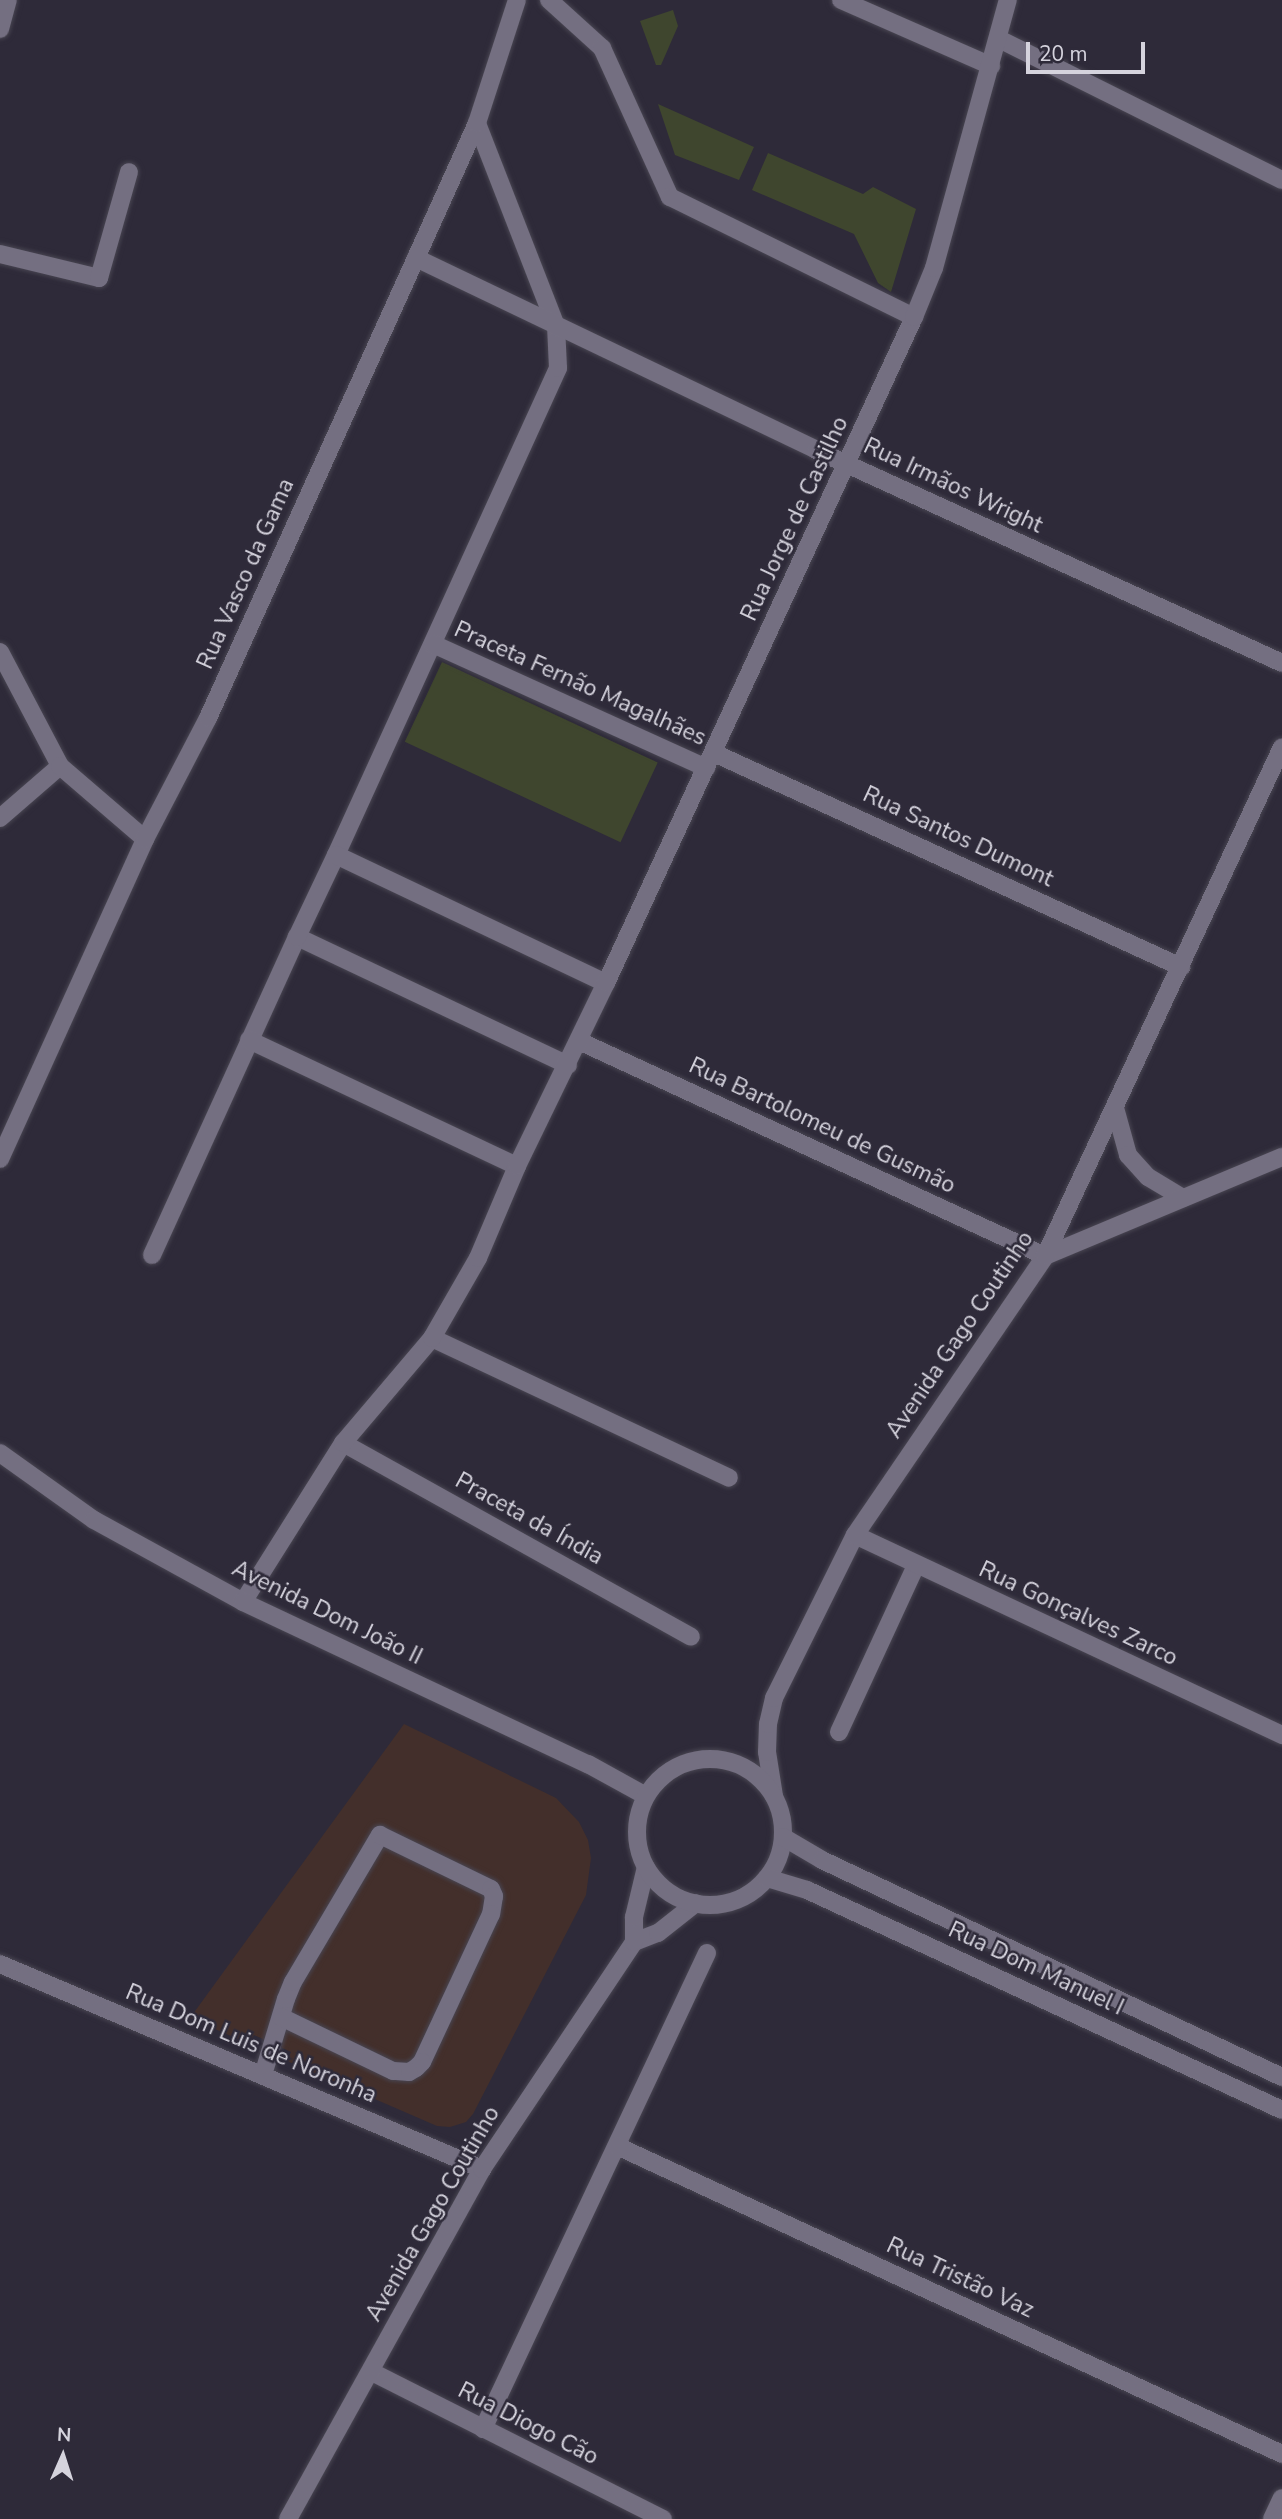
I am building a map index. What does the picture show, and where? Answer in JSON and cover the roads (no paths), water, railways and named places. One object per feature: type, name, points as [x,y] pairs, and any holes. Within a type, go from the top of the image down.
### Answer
[{"type":"street","points":[[0,29],[8,0]]},
{"type":"street","name":"Rua Vasco da Gama","points":[[0,1159],[145,838],[208,718],[477,122],[517,0]]},
{"type":"street","points":[[549,0],[602,48],[670,197],[914,317]]},
{"type":"street","points":[[841,0],[991,66]]},
{"type":"street","name":"Rua Jorge de Castilho","points":[[579,1041],[848,465],[914,317],[934,268],[1008,0]]},
{"type":"street","points":[[999,39],[1282,180]]},
{"type":"street","points":[[152,1255],[558,368],[556,326],[477,122]]},
{"type":"street","points":[[0,254],[99,278],[129,172]]},
{"type":"street","name":"Rua Irmãos Wright","points":[[416,258],[848,465],[1282,663]]},
{"type":"street","name":"Praceta Fernão Magalhães","points":[[433,644],[710,760]]},
{"type":"street","points":[[0,652],[60,766],[145,838]]},
{"type":"street","name":"Avenida Gago Coutinho","points":[[774,1796],[766,1752],[768,1724],[774,1698],[855,1535],[1045,1256],[1282,747]]},
{"type":"street","name":"Rua Santos Dumont","points":[[710,760],[1181,967]]},
{"type":"street","points":[[0,818],[60,766]]},
{"type":"street","points":[[336,855],[606,983]]},
{"type":"street","points":[[297,937],[568,1065]]},
{"type":"street","points":[[249,1040],[517,1166]]},
{"type":"street","points":[[243,1602],[343,1443],[432,1338],[478,1258],[517,1166],[579,1041]]},
{"type":"street","name":"Rua Bartolomeu de Gusmão","points":[[579,1041],[1045,1256]]},
{"type":"street","points":[[1115,1108],[1128,1155],[1147,1177],[1182,1198]]},
{"type":"street","points":[[1045,1256],[1282,1157]]},
{"type":"street","points":[[432,1338],[729,1478]]},
{"type":"street","name":"Praceta da Índia","points":[[343,1443],[691,1637]]},
{"type":"street","name":"Avenida Dom João II","points":[[0,1453],[94,1520],[243,1602],[588,1764],[646,1796]]},
{"type":"street","name":"Rua Gonçalves Zarco","points":[[855,1535],[1282,1735]]},
{"type":"street","points":[[839,1732],[916,1565]]},
{"type":"street","points":[[698,1759],[721,1759],[742,1765],[759,1776],[774,1796],[782,1816],[783,1837],[779,1858],[767,1878],[749,1894],[727,1903],[696,1903],[680,1899],[660,1886],[646,1867],[638,1845],[637,1821],[646,1796],[657,1780],[676,1767],[698,1759]]},
{"type":"street","points":[[263,2075],[281,2017],[293,1982],[380,1835],[491,1889],[494,1896],[491,1914],[422,2062],[416,2068],[401,2073],[393,2071],[281,2017]]},
{"type":"street","name":"Rua Dom Manuel I","points":[[783,1837],[822,1860],[1282,2077]]},
{"type":"street","name":"Avenida Gago Coutinho","points":[[288,2519],[372,2372],[482,2169],[634,1942],[634,1917],[646,1867]]},
{"type":"street","name":"Rua Dom Manuel I","points":[[767,1878],[807,1890],[1282,2110]]},
{"type":"street","points":[[634,1942],[658,1933],[696,1903]]},
{"type":"street","points":[[483,2430],[707,1953]]},
{"type":"street","name":"Rua Dom Luis de Noronha","points":[[0,1964],[482,2169]]},
{"type":"street","name":"Rua Tristão Vaz","points":[[617,2146],[1282,2454]]},
{"type":"street","name":"Rua Diogo Cão","points":[[372,2372],[663,2519]]},
{"type":"street","points":[[1272,2519],[1282,2498]]}]
